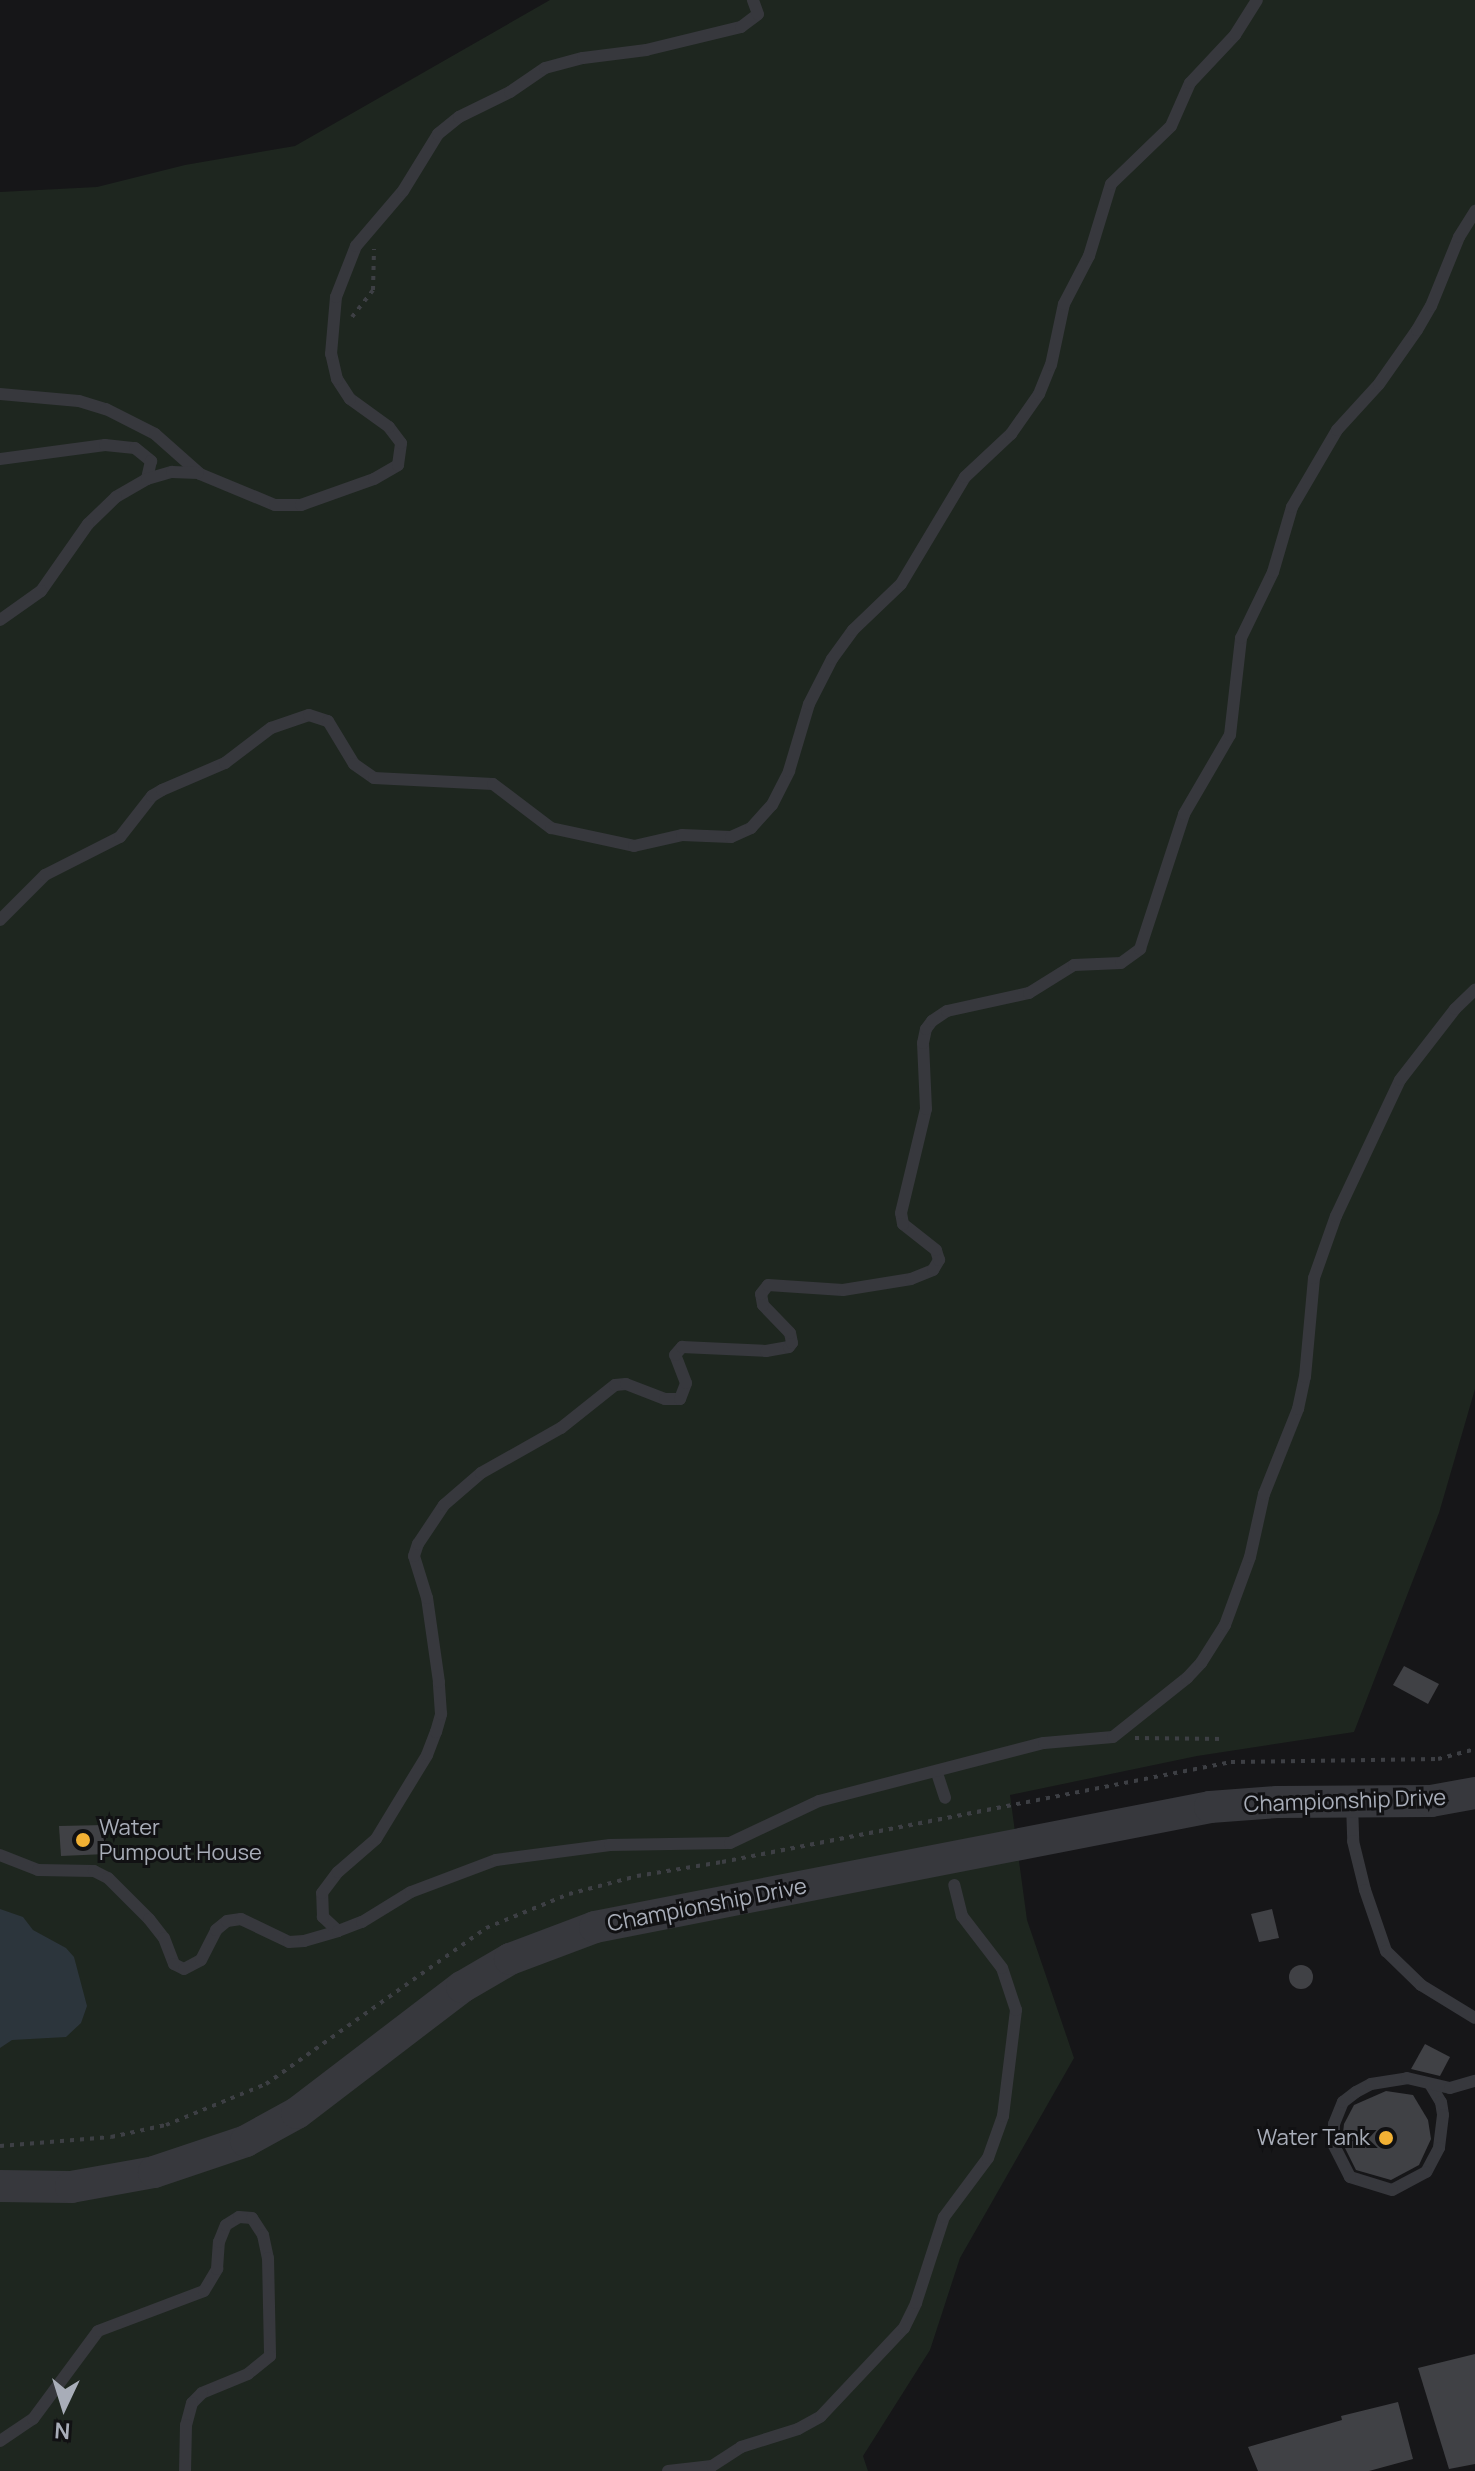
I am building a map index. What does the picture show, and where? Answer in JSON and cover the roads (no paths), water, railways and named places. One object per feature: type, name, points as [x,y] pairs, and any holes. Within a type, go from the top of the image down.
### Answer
[{"type":"street","name":"Championship Drive","points":[[0,2186],[71,2187],[154,2172],[246,2141],[297,2113],[462,1987],[510,1959],[595,1927],[1210,1807],[1277,1802],[1352,1804],[1431,1801],[1475,1793]]},
{"type":"lane","points":[[0,620],[41,591],[88,524],[116,497],[147,479],[172,472],[200,474],[269,503],[292,506],[366,483],[398,465],[402,455],[397,435],[344,392],[333,367],[333,316],[342,275],[368,230],[403,191],[438,134],[459,117],[558,63],[646,50],[741,27],[758,14],[753,0]]},
{"type":"lane","points":[[0,920],[45,875],[120,837],[162,790],[225,763],[271,728],[309,715],[328,721],[354,764],[374,778],[493,784],[551,828],[634,846],[682,835],[731,837],[751,828],[772,805],[789,771],[809,704],[832,659],[853,630],[901,584],[965,477],[1011,434],[1039,394],[1051,365],[1064,304],[1089,256],[1102,204],[1111,184],[1171,126],[1190,83],[1235,35],[1257,0]]},
{"type":"lane","points":[[338,1931],[323,1917],[322,1893],[338,1872],[376,1839],[432,1746],[441,1714],[427,1598],[414,1556],[418,1544],[444,1505],[469,1482],[561,1428],[615,1385],[633,1385],[665,1399],[680,1399],[686,1383],[675,1355],[682,1347],[766,1351],[789,1347],[792,1343],[790,1333],[763,1305],[761,1294],[768,1285],[843,1290],[911,1279],[933,1270],[939,1260],[936,1250],[903,1224],[901,1213],[926,1109],[923,1043],[926,1029],[947,1011],[1029,993],[1074,965],[1121,963],[1140,949],[1184,814],[1230,735],[1241,638],[1273,572],[1292,507],[1337,430],[1385,376],[1417,330],[1475,211]]},
{"type":"lane","points":[[0,394],[79,401],[106,409],[155,434],[200,474]]},
{"type":"lane","points":[[0,459],[87,446],[122,445],[135,448],[151,461],[147,479]]},
{"type":"lane","points":[[0,1855],[38,1870],[94,1871],[108,1878],[149,1919],[164,1938],[174,1964],[184,1969],[201,1960],[216,1930],[227,1921],[241,1919],[289,1942],[304,1941],[362,1922],[411,1892],[496,1860],[610,1845],[730,1843],[819,1801],[1044,1743],[1109,1737],[1121,1732],[1187,1678],[1220,1635],[1250,1557],[1264,1494],[1300,1402],[1311,1292],[1324,1245],[1400,1080],[1455,1009],[1475,990]]},
{"type":"lane","points":[[937,1773],[945,1798]]},
{"type":"lane","points":[[1352,1804],[1353,1841],[1365,1890],[1386,1951],[1421,1985],[1475,2018]]},
{"type":"lane","points":[[668,2471],[712,2466],[741,2447],[798,2429],[821,2416],[904,2328],[916,2303],[944,2217],[988,2158],[1003,2116],[1016,2010],[1002,1968],[962,1916],[954,1885]]},
{"type":"lane","points":[[1430,2084],[1441,2102],[1443,2115],[1439,2148],[1426,2172],[1392,2190],[1350,2177],[1333,2144],[1337,2114],[1343,2102],[1371,2084],[1407,2078],[1450,2088],[1475,2081]]},
{"type":"lane","points":[[0,2441],[33,2419],[98,2331],[204,2291],[217,2269],[219,2242],[226,2225],[239,2217],[252,2218],[263,2235],[268,2258],[270,2356],[248,2374],[202,2393],[192,2403],[186,2425],[185,2471]]},
{"type":"place","name":"Water Pumpout House","points":[[83,1840]]},
{"type":"place","name":"Water Tank","points":[[1386,2138]]}]
